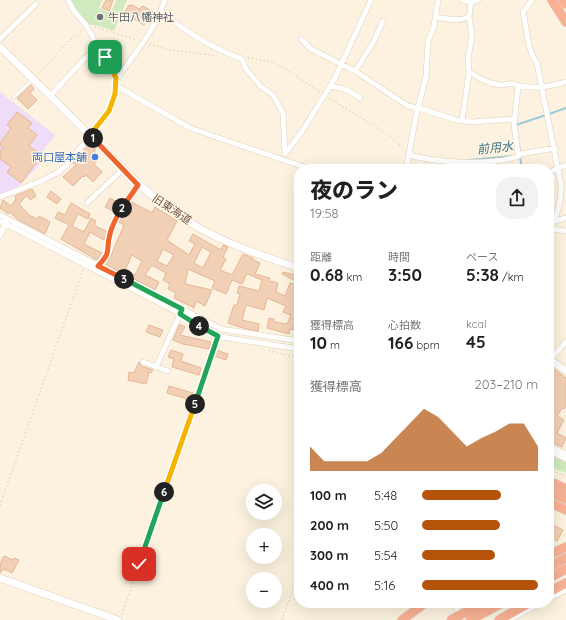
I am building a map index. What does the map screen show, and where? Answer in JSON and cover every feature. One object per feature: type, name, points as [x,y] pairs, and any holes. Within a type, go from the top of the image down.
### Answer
[{"type":"highway","points":[[552,0],[566,22]]},
{"type":"highway","points":[[563,0],[566,4]]},
{"type":"highway","points":[[554,483],[566,489]]},
{"type":"highway","points":[[554,493],[566,499]]},
{"type":"highway","points":[[554,504],[566,510]]},
{"type":"highway","points":[[554,553],[566,547]]},
{"type":"highway","points":[[554,564],[566,558]]},
{"type":"highway","points":[[554,575],[566,569]]},
{"type":"highway","points":[[554,584],[565,580]]},
{"type":"highway","points":[[554,588],[565,580]]},
{"type":"highway","points":[[402,620],[418,608]]},
{"type":"highway","points":[[452,620],[474,608]]},
{"type":"highway","points":[[470,620],[492,608]]},
{"type":"highway","points":[[498,620],[520,608]]},
{"type":"street","points":[[68,0],[74,11],[87,26],[92,35],[96,50],[105,57],[116,78]]},
{"type":"street","points":[[0,197],[39,182],[57,173],[67,165],[109,111],[115,94],[116,78],[150,34],[165,0]]},
{"type":"street","points":[[285,154],[303,130],[330,86],[371,0]]},
{"type":"street","points":[[407,164],[418,108],[426,77],[428,41],[438,0]]},
{"type":"street","points":[[462,0],[471,2],[478,0]]},
{"type":"street","points":[[532,0],[523,12],[529,43],[537,63],[541,88],[559,168],[562,192],[555,221],[566,218]]},
{"type":"street","points":[[462,120],[469,72],[468,59],[472,35],[469,18],[471,2]]},
{"type":"street","points":[[0,39],[36,4]]},
{"type":"street","points":[[161,12],[188,33],[222,52],[242,59],[246,69],[257,82],[273,95],[284,113],[286,160]]},
{"type":"street","points":[[435,17],[452,20],[469,18]]},
{"type":"street","points":[[355,71],[373,43],[383,21]]},
{"type":"street","points":[[301,39],[311,49],[340,65],[355,71],[408,106],[441,116],[472,122],[514,119]]},
{"type":"street","name":"旧東海道","points":[[0,47],[90,135],[138,185],[173,212],[218,237],[262,256],[294,266]]},
{"type":"street","points":[[50,96],[84,59],[96,50]]},
{"type":"street","points":[[469,72],[487,83],[501,85],[513,84],[518,87],[541,88],[566,82]]},
{"type":"street","points":[[115,86],[190,128],[251,150],[297,164]]},
{"type":"street","points":[[330,86],[345,89],[360,98]]},
{"type":"street","points":[[518,87],[514,119],[520,154]]},
{"type":"street","points":[[409,155],[437,162],[478,162],[555,148]]},
{"type":"street","points":[[554,170],[566,165]]},
{"type":"street","points":[[88,203],[123,169]]},
{"type":"street","points":[[98,266],[108,253],[110,234],[116,218],[138,185]]},
{"type":"street","points":[[0,215],[4,221],[84,266],[181,312],[221,329],[294,340]]},
{"type":"street","points":[[4,221],[98,266],[181,312],[221,338],[294,348]]},
{"type":"street","points":[[0,236],[4,221]]},
{"type":"street","points":[[554,230],[566,231]]},
{"type":"street","points":[[156,367],[181,312]]},
{"type":"street","points":[[216,341],[221,329]]},
{"type":"street","points":[[554,355],[566,342]]},
{"type":"street","points":[[143,362],[168,371]]},
{"type":"street","points":[[554,363],[566,370]]},
{"type":"street","points":[[554,448],[566,454]]},
{"type":"street","points":[[554,453],[566,459]]},
{"type":"street","points":[[0,578],[119,620]]},
{"type":"street","points":[[554,596],[566,590]]},
{"type":"street","points":[[457,608],[461,620]]},
{"type":"street","points":[[509,620],[531,608]]},
{"type":"lane","points":[[13,98],[33,79]]},
{"type":"path","points":[[33,79],[69,41],[87,26],[97,27],[170,50],[192,54],[219,56],[222,52]]},
{"type":"path","points":[[0,505],[84,266]]},
{"type":"path","points":[[119,620],[216,341]]},
{"type":"path","points":[[268,350],[294,358]]},
{"type":"path","points":[[554,471],[566,477]]},
{"type":"path","points":[[282,620],[294,586]]},
{"type":"shaded area","points":[[0,92],[55,135],[42,152],[45,159],[19,186],[0,194]]},
{"type":"green space","name":"牛田八幡神社","points":[[70,0],[102,0],[99,8],[110,13],[117,0],[127,0],[114,31],[87,24],[74,8]]},
{"type":"green space","points":[[554,455],[566,461],[566,473],[554,468]]},
{"type":"building","points":[[106,0],[113,0],[109,11],[102,8]]},
{"type":"building","points":[[129,5],[139,9],[143,6],[153,12],[144,25],[124,13]]},
{"type":"building","points":[[31,85],[34,89],[30,93],[37,100],[28,109],[17,98]]},
{"type":"building","points":[[17,112],[32,123],[28,128],[37,135],[29,146],[42,155],[21,183],[7,172],[11,167],[0,159],[0,151],[3,147],[0,143],[11,128],[7,125]]},
{"type":"building","points":[[90,143],[96,149],[94,151],[100,157],[94,164],[102,172],[93,182],[86,175],[73,186],[63,177],[76,165],[73,163]]},
{"type":"building","points":[[32,189],[36,196],[30,200],[27,195],[19,204],[29,215],[37,219],[39,216],[50,222],[45,234],[17,219],[10,212],[8,214],[0,208],[3,200],[11,206],[16,199],[15,196]]},
{"type":"building","points":[[51,191],[61,199],[57,204],[47,197]]},
{"type":"building","points":[[110,198],[119,203],[115,212],[105,207]]},
{"type":"building","points":[[130,201],[152,213],[155,207],[177,221],[167,240],[189,255],[195,244],[189,241],[193,234],[221,250],[223,245],[228,247],[223,257],[226,259],[220,270],[232,275],[243,254],[253,258],[252,259],[260,263],[255,274],[270,278],[269,281],[278,283],[276,292],[285,296],[290,283],[294,284],[294,330],[290,329],[289,334],[267,328],[269,318],[274,319],[274,322],[287,324],[291,315],[283,312],[286,306],[267,298],[264,310],[246,305],[242,320],[259,324],[258,331],[228,323],[234,305],[237,305],[240,294],[237,293],[239,286],[259,291],[262,280],[248,274],[246,275],[242,284],[232,280],[226,294],[212,288],[215,281],[188,269],[185,284],[212,290],[205,306],[196,301],[194,308],[174,298],[176,293],[168,289],[170,284],[163,280],[166,273],[152,265],[145,275],[159,282],[155,290],[105,264],[109,260],[124,225],[119,222]],"holes":[[[202,247],[211,252],[203,268],[194,263]],[[163,249],[174,255],[167,266],[157,261]],[[132,255],[142,261],[135,275],[125,270]]]},
{"type":"building","points":[[71,203],[90,214],[88,219],[78,214],[72,226],[84,232],[91,218],[96,221],[94,225],[107,232],[104,240],[90,232],[84,244],[102,253],[97,260],[61,239],[69,225],[55,218],[58,212],[65,215]]},
{"type":"building","points":[[283,272],[294,275],[294,280],[282,274]]},
{"type":"building","points":[[180,324],[185,327],[180,335],[211,342],[209,349],[183,344],[173,340]]},
{"type":"building","points":[[149,325],[163,330],[160,337],[146,332]]},
{"type":"building","points":[[171,350],[183,354],[181,361],[201,368],[199,375],[172,367],[174,359],[168,357]]},
{"type":"building","points":[[216,350],[228,354],[226,360],[214,356]]},
{"type":"building","points":[[139,362],[141,366],[153,370],[151,373],[149,372],[146,384],[128,380],[129,372],[134,373]]},
{"type":"building","points":[[554,369],[566,378],[566,406],[564,409],[562,408],[557,416],[564,420],[557,433],[566,438],[562,447],[554,443]]},
{"type":"building","points":[[169,386],[193,393],[191,400],[167,393]]},
{"type":"building","points":[[554,526],[563,530],[557,541],[554,540]]},
{"type":"building","points":[[4,556],[13,560],[14,558],[19,560],[12,573],[4,569],[0,573],[0,564]]},
{"type":"waterway","name":"前用水","points":[[549,114],[566,108]]},
{"type":"waterway","name":"前用水","points":[[516,125],[546,115]]},
{"type":"waterway","name":"前用水","points":[[519,145],[520,154]]},
{"type":"waterway","name":"前用水","points":[[470,160],[512,156]]},
{"type":"waterway","points":[[520,156],[521,164]]},
{"type":"place","name":"牛田八幡神社","points":[[100,17]]},
{"type":"place","name":"両口屋本舗","points":[[95,157]]},
{"type":"route","points":[[105,57],[116,78],[115,94],[109,111],[90,135],[138,185],[116,218],[108,242],[108,253],[105,259],[98,266],[182,309],[180,314],[218,336],[139,564]]}]
